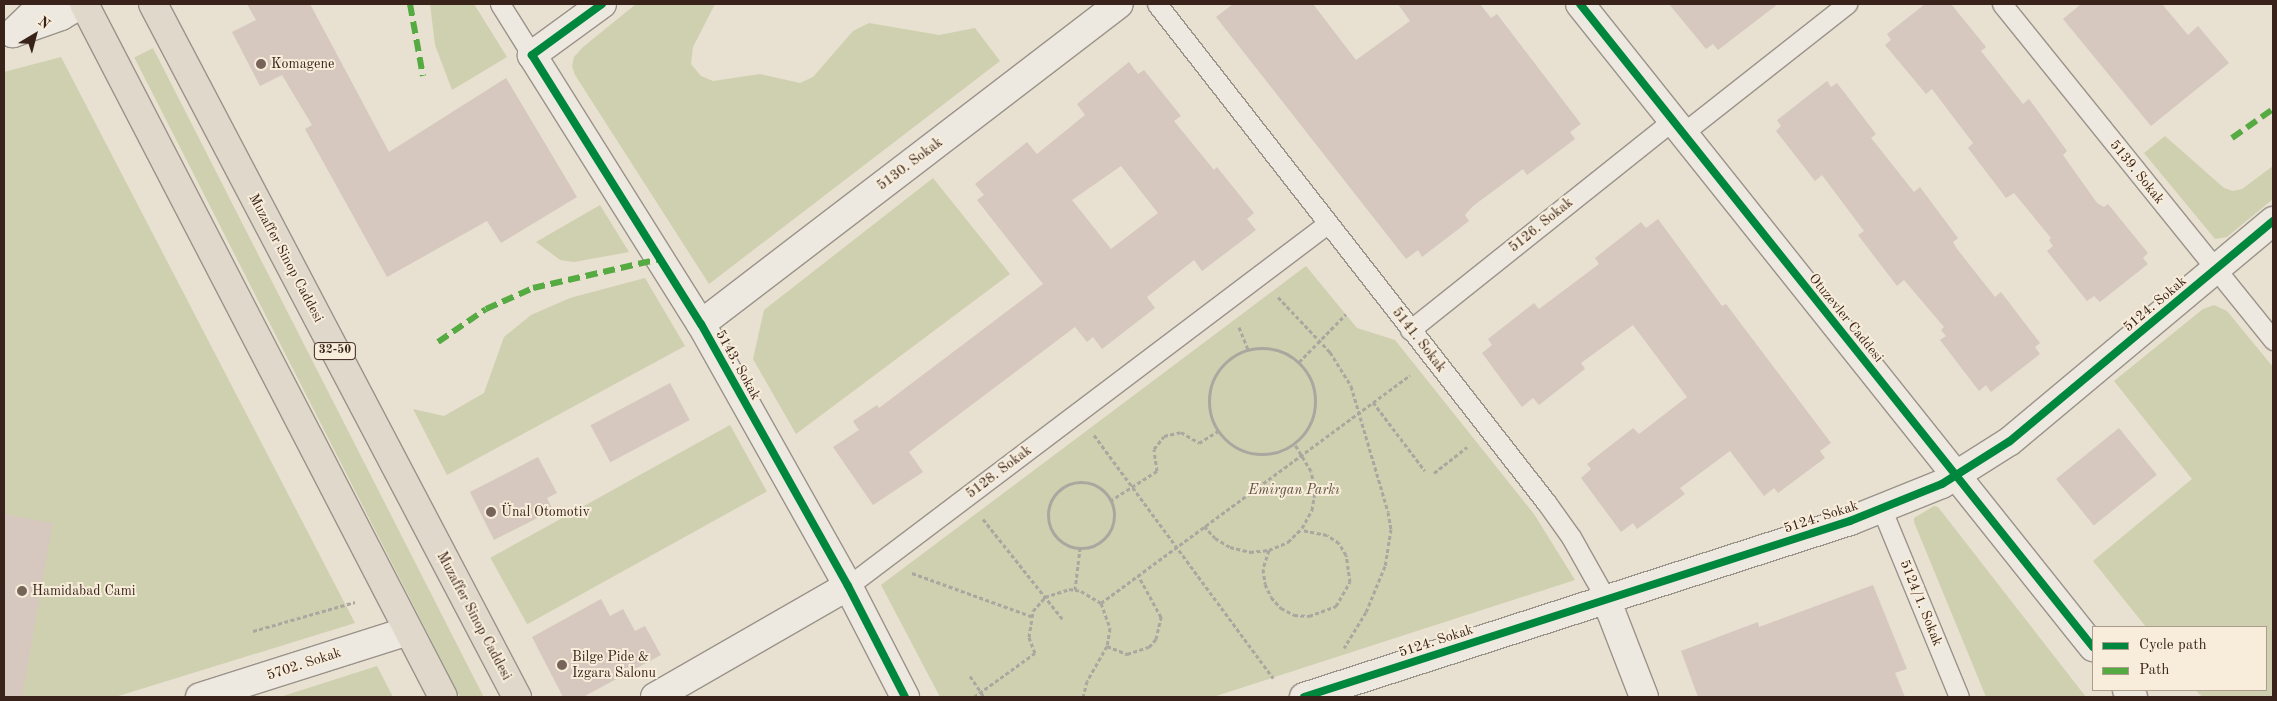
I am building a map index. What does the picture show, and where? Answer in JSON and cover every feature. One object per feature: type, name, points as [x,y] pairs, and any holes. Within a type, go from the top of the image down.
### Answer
[{"type":"main road","points":[[82,4],[442,697]]},
{"type":"main road","name":"Muzaffer Sinop Caddesi","points":[[153,4],[517,697]]},
{"type":"street","points":[[9,34],[43,4]]},
{"type":"street","points":[[9,34],[61,16],[82,4]]},
{"type":"street","points":[[532,55],[602,4]]},
{"type":"street","name":"5130. Sokak","points":[[701,324],[1119,4]]},
{"type":"street","name":"Otuzevler Caddesi","points":[[1580,4],[2092,646]]},
{"type":"street","name":"5143. Sokak","points":[[532,55],[701,324],[848,586],[905,697]]},
{"type":"street","name":"5124. Sokak","points":[[1304,697],[1882,510],[1956,476],[2010,441],[2273,221]]},
{"type":"street","name":"5128. Sokak","points":[[655,697],[848,586]]},
{"type":"street","name":"5141. Sokak","points":[[1606,599],[1644,697]]},
{"type":"street","name":"5702. Sokak","points":[[200,697],[408,631]]},
{"type":"lane","name":"5143. Sokak","points":[[500,4],[532,55]]},
{"type":"lane","name":"5141. Sokak","points":[[1157,4],[1546,502],[1571,537],[1606,599]]},
{"type":"lane","name":"5126. Sokak","points":[[1410,330],[1678,126],[1847,4]]},
{"type":"lane","name":"5139. Sokak","points":[[2002,4],[2273,340]]},
{"type":"lane","name":"5128. Sokak","points":[[848,586],[1327,224]]},
{"type":"lane","name":"5124/1. Sokak","points":[[1882,510],[1959,697]]},
{"type":"path","points":[[1272,291],[1320,341],[1345,373],[1360,412],[1391,529],[1389,549],[1377,587],[1338,657]]},
{"type":"path","points":[[1299,362],[1346,314]]},
{"type":"path","points":[[1235,320],[1248,349]]},
{"type":"path","points":[[1266,348],[1284,352],[1299,362],[1309,376],[1315,392],[1315,409],[1310,425],[1294,443],[1269,454],[1252,454],[1236,448],[1218,431],[1208,405],[1210,386],[1218,370],[1231,357],[1248,349],[1266,348]]},
{"type":"path","points":[[1101,604],[1418,369]]},
{"type":"path","points":[[1373,402],[1425,471]]},
{"type":"path","points":[[1089,429],[1273,678]]},
{"type":"path","points":[[1110,501],[1157,471],[1154,449],[1164,436],[1181,432],[1199,444],[1218,431]]},
{"type":"path","points":[[1434,473],[1475,440]]},
{"type":"path","points":[[1204,526],[1230,547],[1250,552],[1270,550],[1288,542],[1301,530],[1312,510],[1315,491],[1311,471],[1294,443]]},
{"type":"path","points":[[1075,483],[1095,486],[1110,501],[1114,511],[1109,533],[1101,542],[1080,548],[1069,546],[1052,531],[1049,521],[1051,501],[1065,486],[1075,483]]},
{"type":"path","points":[[978,512],[1064,621]]},
{"type":"path","points":[[1270,550],[1264,569],[1265,584],[1271,597],[1281,608],[1294,615],[1308,616],[1336,606],[1350,582],[1346,555],[1328,535],[1301,530]]},
{"type":"path","points":[[1075,590],[1080,548]]},
{"type":"path","points":[[911,573],[1031,616]]},
{"type":"path","points":[[1107,646],[1116,652],[1133,654],[1149,647],[1156,639],[1161,617],[1138,575]]},
{"type":"path","points":[[974,697],[1036,653],[1029,637],[1031,616],[1045,597],[1060,590],[1075,590],[1092,596],[1101,604],[1110,628],[1107,646],[1087,681],[1083,697]]},
{"type":"path","points":[[253,631],[364,599]]},
{"type":"path","points":[[970,676],[984,697]]},
{"type":"green space","points":[[430,4],[474,4],[507,57],[452,90],[435,45]]},
{"type":"green space","points":[[636,4],[715,4],[693,47],[691,64],[701,76],[713,81],[760,74],[800,83],[813,77],[853,31],[869,23],[939,35],[975,28],[1000,61],[709,284],[575,75],[572,66],[574,57],[583,47]]},
{"type":"green space","points":[[153,48],[484,697],[460,697],[134,58]]},
{"type":"green space","points":[[61,57],[355,623],[115,697],[4,697],[4,72]]},
{"type":"green space","points":[[2165,136],[2224,188],[2233,191],[2242,189],[2273,166],[2273,199],[2227,237],[2215,239],[2144,153]]},
{"type":"green space","points":[[933,178],[1010,274],[796,434],[753,359],[764,310]]},
{"type":"green space","points":[[600,205],[629,252],[574,262],[560,260],[536,242]]},
{"type":"green space","name":"Emirgan Parkı","points":[[1306,266],[1357,328],[1395,340],[1534,514],[1575,580],[1213,697],[940,697],[881,585]]},
{"type":"green space","points":[[645,278],[685,346],[447,475],[413,409],[444,416],[484,393],[504,337],[531,315],[570,298]]},
{"type":"green space","points":[[2214,305],[2227,311],[2273,367],[2273,697],[2202,697],[2197,691],[2267,691],[2267,626],[2145,626],[2093,561],[2192,479],[2114,381],[2203,309]]},
{"type":"green space","points":[[730,425],[767,491],[527,624],[490,558]]},
{"type":"green space","points":[[1934,506],[1938,507],[2086,697],[1986,697],[1914,522],[1914,518]]},
{"type":"green space","points":[[377,666],[393,697],[280,697]]},
{"type":"building","points":[[247,4],[310,4],[389,152],[506,78],[577,197],[501,243],[487,221],[387,277],[305,129],[312,125],[282,75],[260,86],[232,32],[256,20]]},
{"type":"building","points":[[1233,4],[1313,4],[1356,60],[1410,21],[1398,4],[1480,4],[1491,18],[1497,14],[1581,124],[1570,132],[1575,139],[1527,175],[1523,169],[1473,206],[1465,215],[1469,221],[1422,257],[1418,250],[1406,259],[1216,17]]},
{"type":"building","points":[[1669,4],[1778,4],[1718,50],[1713,44],[1706,49]]},
{"type":"building","points":[[1925,4],[1951,4],[1986,47],[1981,51],[2023,104],[2029,99],[2067,151],[2063,155],[2097,203],[2104,207],[2108,204],[2148,253],[2143,258],[2148,264],[2100,302],[2094,296],[2087,301],[2047,251],[2053,246],[2049,240],[2051,238],[2014,193],[2006,198],[1968,148],[1973,143],[1932,89],[1926,94],[1885,45],[1891,40],[1887,34]]},
{"type":"building","points":[[2081,4],[2162,4],[2188,35],[2198,26],[2229,63],[2151,126],[2063,19]]},
{"type":"building","points":[[1129,62],[1138,74],[1144,70],[1181,116],[1174,121],[1214,170],[1217,167],[1254,213],[1247,219],[1256,230],[1202,271],[1194,260],[1147,297],[1155,308],[1102,349],[1093,337],[1087,342],[1075,327],[909,452],[923,472],[873,505],[833,447],[859,430],[853,421],[877,405],[879,408],[1043,284],[977,200],[984,195],[975,184],[1027,142],[1037,154],[1085,115],[1077,104]],"holes":[[[1121,166],[1158,213],[1111,249],[1072,200]]]},
{"type":"building","points":[[1827,81],[1831,87],[1837,83],[1876,134],[1871,138],[1914,192],[1920,187],[1958,238],[1953,242],[1957,249],[1995,297],[2001,292],[2040,343],[2035,347],[2040,354],[1991,392],[1986,385],[1979,391],[1940,340],[1946,336],[1941,330],[1944,327],[1904,280],[1897,286],[1858,235],[1864,231],[1822,175],[1815,181],[1776,131],[1781,126],[1777,120]]},
{"type":"building","points":[[1658,219],[1722,306],[1726,304],[1831,443],[1820,451],[1825,458],[1778,493],[1774,488],[1764,496],[1730,451],[1680,488],[1685,494],[1637,529],[1633,523],[1621,532],[1581,478],[1591,469],[1587,464],[1633,428],[1639,434],[1687,397],[1633,325],[1581,363],[1585,369],[1539,405],[1533,398],[1522,407],[1482,353],[1492,345],[1488,339],[1534,303],[1539,309],[1599,264],[1595,258],[1641,222],[1646,228]]},
{"type":"building","points":[[670,383],[690,420],[610,462],[591,425]]},
{"type":"building","points":[[2119,428],[2157,475],[2094,526],[2056,479]]},
{"type":"building","points":[[538,457],[557,493],[547,498],[553,510],[494,540],[470,492]]},
{"type":"building","name":"Hamidabad Cami","points":[[4,514],[53,523],[22,697],[4,697]]},
{"type":"building","points":[[1873,585],[1907,669],[1895,673],[1905,697],[1698,697],[1681,651],[1758,622],[1759,627]]},
{"type":"building","points":[[601,599],[610,616],[623,609],[635,631],[645,626],[661,655],[583,697],[563,697],[532,637]]},
{"type":"marked path","points":[[410,4],[423,76]]},
{"type":"marked path","points":[[2232,138],[2273,109]]},
{"type":"marked path","points":[[438,342],[486,309],[533,288],[660,259]]},
{"type":"cycle path","points":[[602,4],[532,55],[701,324],[848,586],[905,697]]},
{"type":"cycle path","points":[[1580,4],[2092,646]]},
{"type":"cycle path","points":[[1304,697],[1850,521],[1942,484],[2010,441],[2273,221]]},
{"type":"place","name":"Komagene","points":[[261,64]]},
{"type":"place","name":"Ünal Otomotiv","points":[[491,512]]},
{"type":"place","name":"Hamidabad Cami","points":[[22,591]]},
{"type":"place","name":"Bilge Pide & Izgara Salonu","points":[[562,665]]}]
